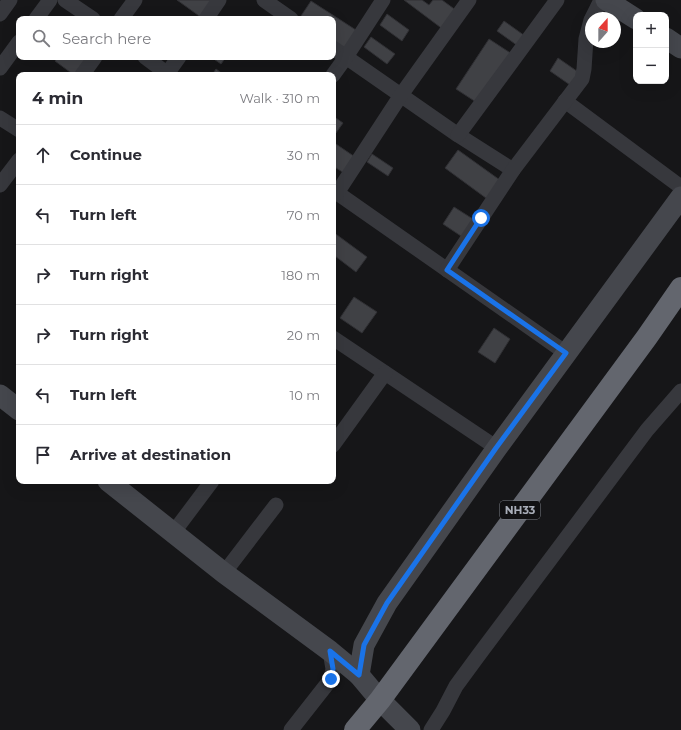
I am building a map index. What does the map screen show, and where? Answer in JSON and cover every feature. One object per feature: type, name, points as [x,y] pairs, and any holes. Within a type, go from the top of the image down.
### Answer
[{"type":"highway","name":"NH33","points":[[355,730],[380,700],[647,337],[681,288]]},
{"type":"main road","points":[[606,0],[633,17]]},
{"type":"main road","points":[[669,40],[681,48]]},
{"type":"main road","points":[[359,675],[364,645],[387,603],[496,448],[681,197]]},
{"type":"main road","points":[[0,395],[16,408]]},
{"type":"main road","points":[[112,484],[224,573],[330,651],[359,675],[380,700],[410,730]]},
{"type":"street","points":[[0,14],[10,0]]},
{"type":"street","points":[[38,16],[50,0]]},
{"type":"street","points":[[65,0],[89,16]]},
{"type":"street","points":[[124,16],[135,0]]},
{"type":"street","points":[[208,16],[219,0]]},
{"type":"street","points":[[264,0],[288,16]]},
{"type":"street","points":[[335,72],[383,0]]},
{"type":"street","points":[[336,190],[469,0]]},
{"type":"street","points":[[458,135],[556,0]]},
{"type":"street","points":[[595,12],[601,0]]},
{"type":"street","points":[[0,68],[16,46]]},
{"type":"street","points":[[447,270],[513,170],[582,79],[585,48]]},
{"type":"street","points":[[336,50],[458,135],[513,170]]},
{"type":"street","points":[[84,72],[93,60]]},
{"type":"street","points":[[149,60],[164,72]]},
{"type":"street","points":[[170,72],[177,60]]},
{"type":"street","points":[[565,101],[681,187]]},
{"type":"street","points":[[0,118],[16,128]]},
{"type":"street","points":[[0,185],[16,164]]},
{"type":"street","points":[[336,192],[566,353]]},
{"type":"street","points":[[336,340],[496,448]]},
{"type":"street","points":[[336,442],[385,373]]},
{"type":"street","points":[[431,730],[456,686],[482,650],[647,430],[681,391]]},
{"type":"street","points":[[173,533],[210,484]]},
{"type":"street","points":[[224,573],[276,505]]},
{"type":"street","points":[[291,730],[331,679],[333,669],[330,651]]},
{"type":"building","points":[[177,0],[215,0],[203,16],[199,16]]},
{"type":"building","points":[[404,0],[422,0],[429,5],[433,0],[442,0],[457,11],[444,30]]},
{"type":"building","points":[[311,1],[334,16],[301,16]]},
{"type":"building","points":[[387,14],[409,30],[402,41],[380,25]]},
{"type":"building","points":[[336,17],[359,32],[347,50],[336,43]]},
{"type":"building","points":[[504,21],[525,36],[518,46],[497,31]]},
{"type":"building","points":[[371,37],[395,54],[387,64],[364,47]]},
{"type":"building","points":[[489,39],[512,54],[479,104],[456,89]]},
{"type":"building","points":[[558,58],[581,74],[573,87],[550,71]]},
{"type":"building","points":[[89,60],[80,72],[70,72],[55,61]]},
{"type":"building","points":[[215,60],[224,60],[221,64]]},
{"type":"building","points":[[336,118],[343,123],[336,133]]},
{"type":"building","points":[[336,144],[355,157],[344,173],[336,168]]},
{"type":"building","points":[[458,150],[504,183],[490,201],[445,168]]},
{"type":"building","points":[[372,154],[393,168],[388,176],[367,162]]},
{"type":"building","points":[[454,207],[476,221],[464,238],[443,224]]},
{"type":"building","points":[[336,234],[367,257],[356,272],[336,257]]},
{"type":"building","points":[[354,297],[377,312],[362,333],[340,318]]},
{"type":"building","points":[[494,328],[510,339],[495,363],[478,352]]},
{"type":"route","points":[[331,679],[333,669],[330,651],[359,675],[364,645],[387,603],[496,448],[566,353],[447,270],[481,218]]}]
